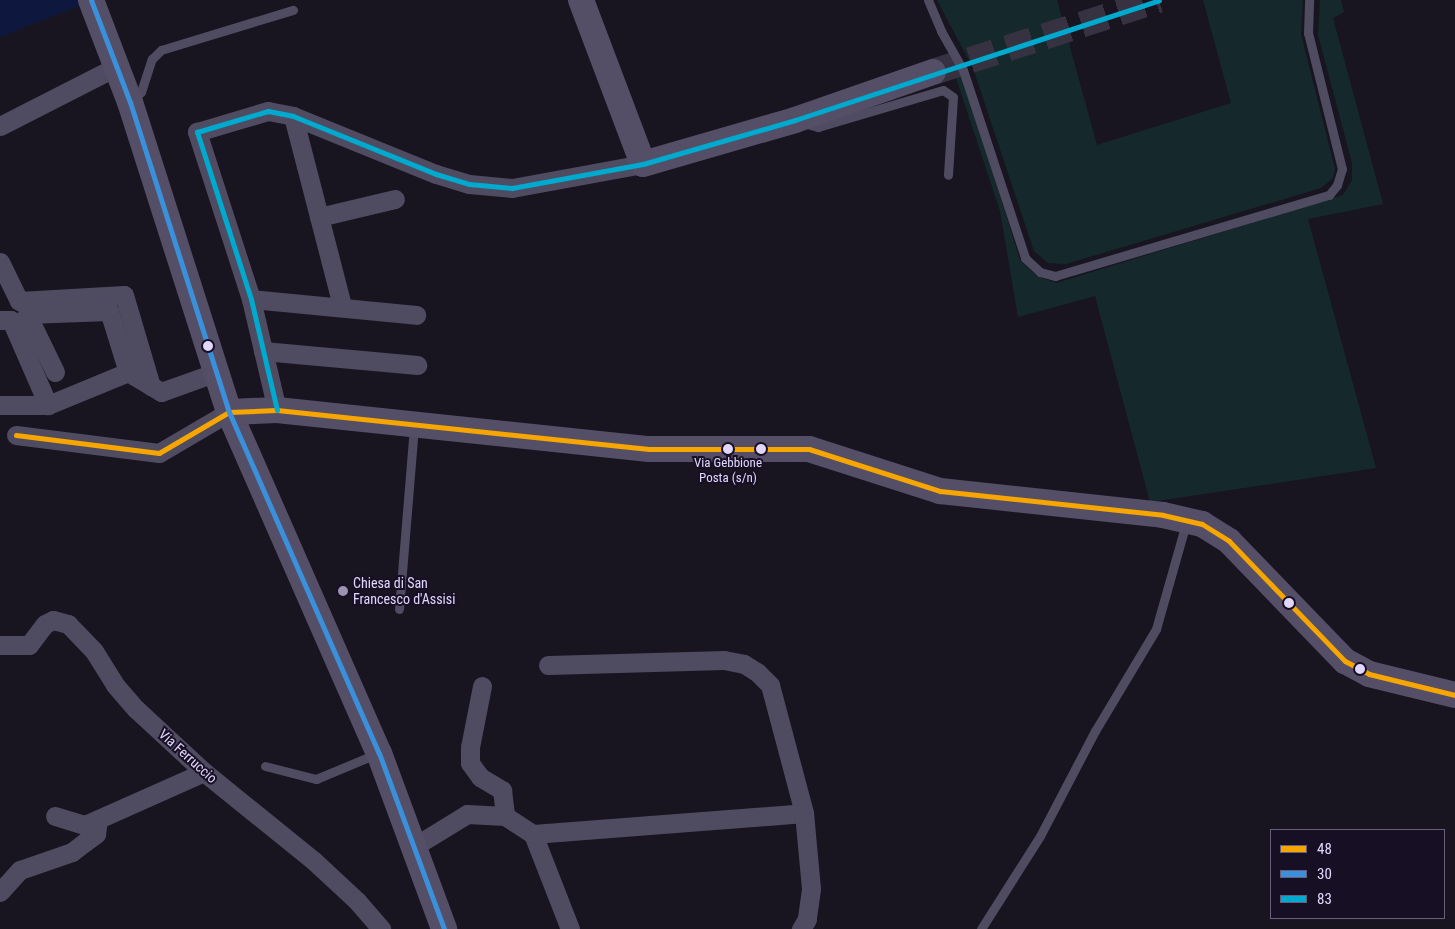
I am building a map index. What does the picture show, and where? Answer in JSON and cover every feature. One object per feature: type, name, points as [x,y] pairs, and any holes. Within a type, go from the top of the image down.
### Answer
[{"type":"street","points":[[91,0],[130,102],[230,412],[379,753],[415,846],[444,929]]},
{"type":"street","points":[[581,0],[644,164]]},
{"type":"street","points":[[0,126],[116,63]]},
{"type":"street","points":[[278,410],[251,299],[197,132],[268,111],[293,116],[436,174],[469,184],[512,188],[644,164],[795,120],[933,72]]},
{"type":"street","points":[[293,116],[342,306]]},
{"type":"street","points":[[319,217],[395,199]]},
{"type":"street","points":[[0,262],[19,301],[124,295],[151,386]]},
{"type":"street","points":[[251,299],[342,306],[416,315]]},
{"type":"street","points":[[55,372],[27,314],[109,311],[128,372],[161,392],[216,372]]},
{"type":"street","points":[[0,320],[11,320],[48,405]]},
{"type":"street","points":[[263,351],[417,364]]},
{"type":"street","points":[[0,405],[48,405],[128,372]]},
{"type":"street","points":[[16,435],[159,453],[230,412],[278,410],[649,449],[809,449],[940,491],[1163,515],[1202,524],[1229,541],[1346,661],[1370,674],[1455,695]]},
{"type":"street","name":"Via Ferruccio","points":[[0,645],[29,645],[45,624],[53,620],[68,624],[94,652],[114,685],[136,709],[204,772],[314,861],[357,901],[381,929]]},
{"type":"street","points":[[548,665],[724,660],[750,668],[770,685],[804,813],[811,889],[807,919],[802,929]]},
{"type":"street","points":[[482,686],[470,747],[470,763],[480,778],[502,790],[505,816]]},
{"type":"street","points":[[55,816],[86,825],[204,772]]},
{"type":"street","points":[[533,834],[804,813]]},
{"type":"street","points":[[415,846],[467,814],[505,816],[533,834],[570,929]]},
{"type":"street","points":[[0,892],[20,870],[72,852],[96,834],[98,819]]},
{"type":"lane","points":[[928,0],[941,32],[962,70],[1025,258],[1040,272],[1055,276],[1330,195],[1337,185],[1342,169],[1308,33],[1309,0]]},
{"type":"lane","points":[[130,102],[141,92],[152,59],[161,50],[293,10]]},
{"type":"lane","points":[[795,120],[818,127],[943,90],[953,97],[948,175]]},
{"type":"lane","points":[[399,609],[414,424]]},
{"type":"lane","points":[[981,929],[1040,836],[1095,732],[1156,630],[1187,521]]},
{"type":"lane","points":[[265,766],[316,779],[379,753]]},
{"type":"green space","points":[[937,0],[1057,0],[1097,145],[1231,103],[1203,0],[1303,0],[1301,34],[1335,169],[1333,178],[1321,188],[1066,264],[1048,263],[1034,251],[973,68]]},
{"type":"green space","points":[[1320,0],[1341,0],[1344,12],[1333,18],[1383,204],[1308,219],[1376,468],[1150,502],[1095,296],[1018,317],[1000,211],[956,78],[963,77],[1020,260],[1037,276],[1056,283],[1343,195],[1352,180],[1352,163],[1318,35]]},
{"type":"water","points":[[0,0],[94,0],[0,37]]},
{"type":"tunnel","points":[[933,72],[1159,0]]},
{"type":"transit line","name":"30","points":[[91,0],[130,102],[229,412],[379,753],[444,929]]},
{"type":"transit line","name":"83","points":[[277,410],[251,299],[197,132],[268,111],[293,116],[436,174],[469,184],[512,188],[643,164],[795,120],[1159,0]]},
{"type":"transit line","name":"48","points":[[16,435],[159,453],[229,412],[277,410],[649,449],[809,449],[940,491],[1163,515],[1202,524],[1229,541],[1345,661],[1369,674],[1455,695]]},
{"type":"place","name":"Via Gebbione Posta (s/n)","points":[[728,449]]},
{"type":"place","name":"Chiesa di San Francesco d'Assisi","points":[[343,591]]}]
